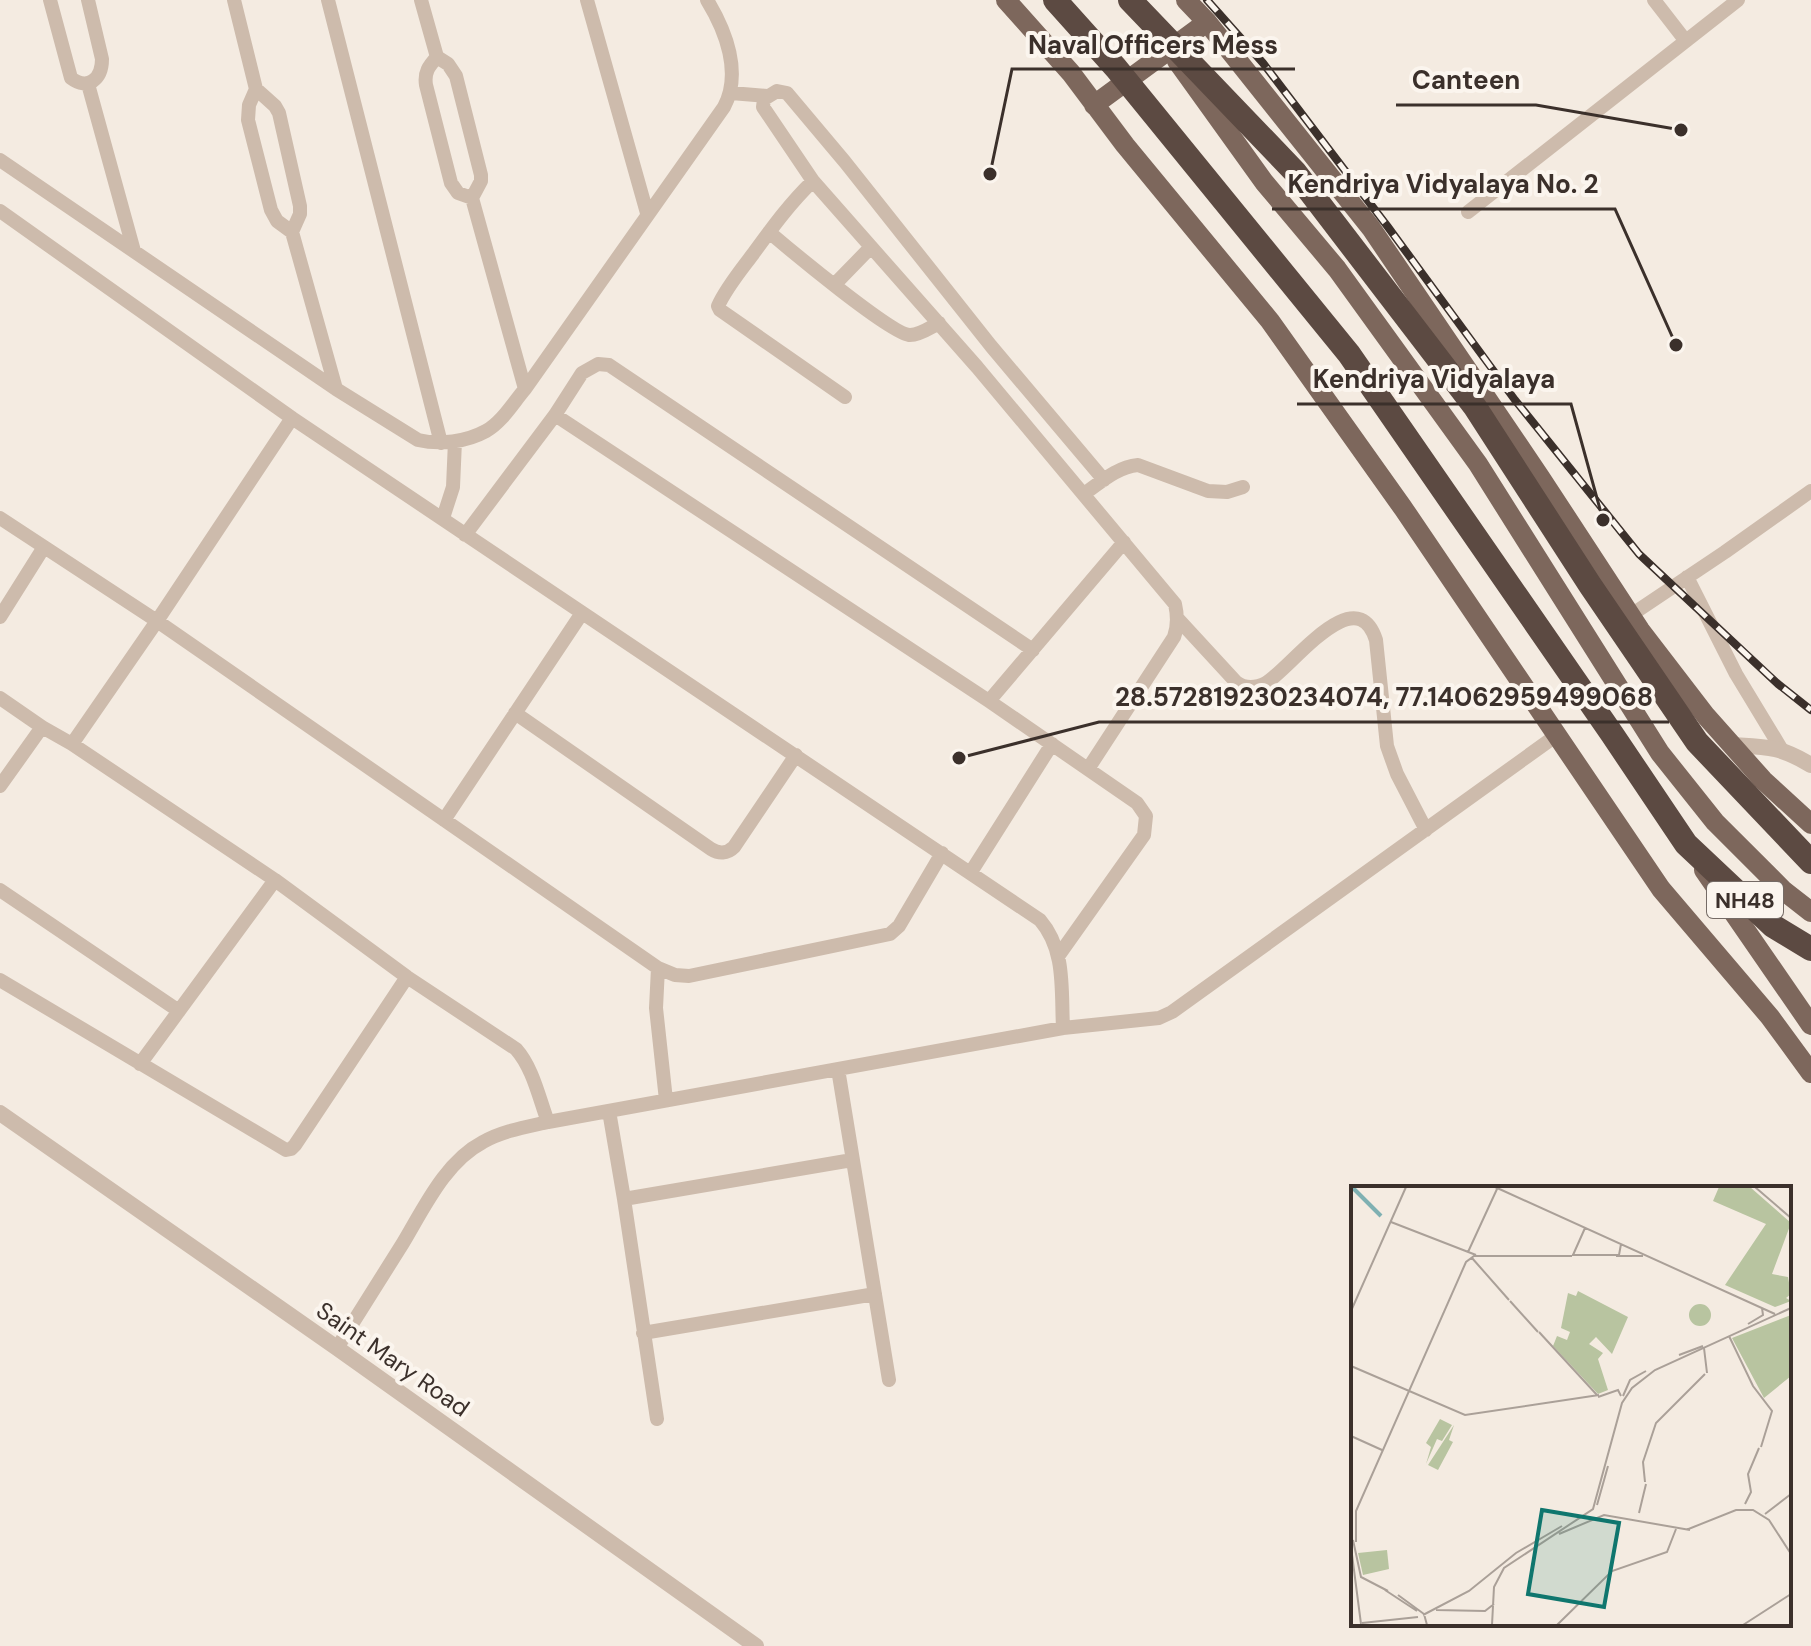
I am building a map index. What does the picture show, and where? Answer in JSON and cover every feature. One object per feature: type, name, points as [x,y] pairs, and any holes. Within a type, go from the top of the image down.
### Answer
[{"type":"highway","name":"NH48","points":[[1055,0],[1116,68],[1349,354],[1686,844],[1773,926],[1811,949]]},
{"type":"highway","name":"NH48","points":[[1136,6],[1295,172],[1475,407],[1590,585],[1697,742],[1811,862]]},
{"type":"main road","points":[[1006,0],[1071,73],[1270,321],[1403,508],[1661,889],[1770,1017],[1811,1073]]},
{"type":"main road","points":[[1186,0],[1207,22],[1371,228],[1631,615],[1706,716],[1763,780],[1811,824]]},
{"type":"main road","points":[[1136,6],[1264,182],[1337,269],[1478,464],[1660,753],[1715,822],[1784,891],[1811,912]]},
{"type":"main road","points":[[1094,105],[1207,22]]},
{"type":"main road","points":[[1686,844],[1811,1025]]},
{"type":"street","points":[[50,0],[71,78],[81,84],[94,81],[100,74],[102,59],[88,0]]},
{"type":"street","points":[[234,0],[256,89],[279,113],[300,206],[292,232]]},
{"type":"street","points":[[328,0],[448,442],[453,487],[443,518]]},
{"type":"street","points":[[421,0],[437,57],[448,64],[456,76],[481,175],[472,198],[525,389]]},
{"type":"street","points":[[587,0],[647,213]]},
{"type":"street","points":[[0,160],[336,389],[418,440],[448,442],[487,430],[502,417],[724,107],[731,93],[733,72],[717,16],[707,0]]},
{"type":"street","points":[[1654,0],[1685,40]]},
{"type":"street","points":[[1468,212],[1738,0]]},
{"type":"street","points":[[437,57],[427,70],[426,85],[451,183],[458,193],[472,198]]},
{"type":"street","points":[[88,84],[134,251]]},
{"type":"street","points":[[256,89],[249,105],[248,120],[271,210],[277,221],[292,232],[336,389]]},
{"type":"street","points":[[1088,769],[1174,637],[1178,619],[1175,604],[977,367],[813,181],[763,107],[767,96],[782,90],[787,93],[991,346],[1104,480]]},
{"type":"street","points":[[731,93],[767,96]]},
{"type":"street","points":[[813,181],[769,232],[718,304],[719,308],[845,397]]},
{"type":"street","points":[[0,211],[292,418],[1040,920],[1050,931],[1059,955],[1063,1028]]},
{"type":"street","points":[[769,232],[875,315],[904,333],[913,335],[939,323]]},
{"type":"street","points":[[835,284],[871,247]]},
{"type":"street","points":[[977,367],[991,346]]},
{"type":"street","points":[[465,535],[555,415],[582,373],[598,364],[609,365],[1033,650]]},
{"type":"street","points":[[555,415],[989,701],[1137,803],[1146,816],[1144,835],[1059,955]]},
{"type":"street","points":[[72,744],[292,418]]},
{"type":"street","points":[[1084,494],[1119,469],[1138,465],[1208,491],[1227,492],[1243,487]]},
{"type":"street","points":[[1631,615],[1811,491]]},
{"type":"street","points":[[0,518],[157,621],[658,968],[675,975],[689,976],[885,937],[899,926],[942,853]]},
{"type":"street","points":[[989,701],[1124,542]]},
{"type":"street","points":[[0,617],[44,547]]},
{"type":"street","points":[[1687,577],[1736,674],[1782,750]]},
{"type":"street","points":[[444,820],[582,613]]},
{"type":"street","points":[[1178,619],[1236,682],[1250,688],[1266,683],[1336,623],[1352,618],[1368,623],[1376,640],[1387,746],[1397,774],[1426,830]]},
{"type":"street","points":[[0,698],[275,880],[407,977],[505,1041],[522,1056],[548,1122]]},
{"type":"street","points":[[515,713],[721,853],[734,847],[796,755]]},
{"type":"street","points":[[0,786],[42,727]]},
{"type":"street","points":[[337,1348],[450,1170],[466,1153],[483,1142],[548,1122],[666,1100],[1063,1028],[1159,1018],[1172,1012],[1557,735]]},
{"type":"street","points":[[971,872],[1052,744]]},
{"type":"street","points":[[1732,745],[1771,747],[1790,752],[1811,765]]},
{"type":"street","points":[[140,1064],[275,880]]},
{"type":"street","points":[[0,890],[179,1011]]},
{"type":"street","points":[[658,968],[656,1008],[666,1100]]},
{"type":"street","points":[[0,980],[282,1149],[291,1149],[407,977]]},
{"type":"street","points":[[838,1069],[889,1380]]},
{"type":"street","points":[[609,1111],[657,1419]]},
{"type":"street","name":"Saint Mary Road","points":[[0,1113],[756,1646]]},
{"type":"street","points":[[624,1199],[852,1160]]},
{"type":"street","points":[[643,1333],[875,1294]]},
{"type":"railway","points":[[1207,0],[1263,63],[1515,400],[1639,554],[1778,684],[1811,710]]},
{"type":"place","name":"Canteen","points":[[1681,130]]},
{"type":"place","name":"Naval Officers Mess","points":[[990,174]]},
{"type":"place","name":"Kendriya Vidyalaya No. 2","points":[[1676,345]]},
{"type":"place","name":"Kendriya Vidyalaya","points":[[1603,520]]},
{"type":"place","name":"28.572819230234074, 77.14062959499068","points":[[959,758]]}]
